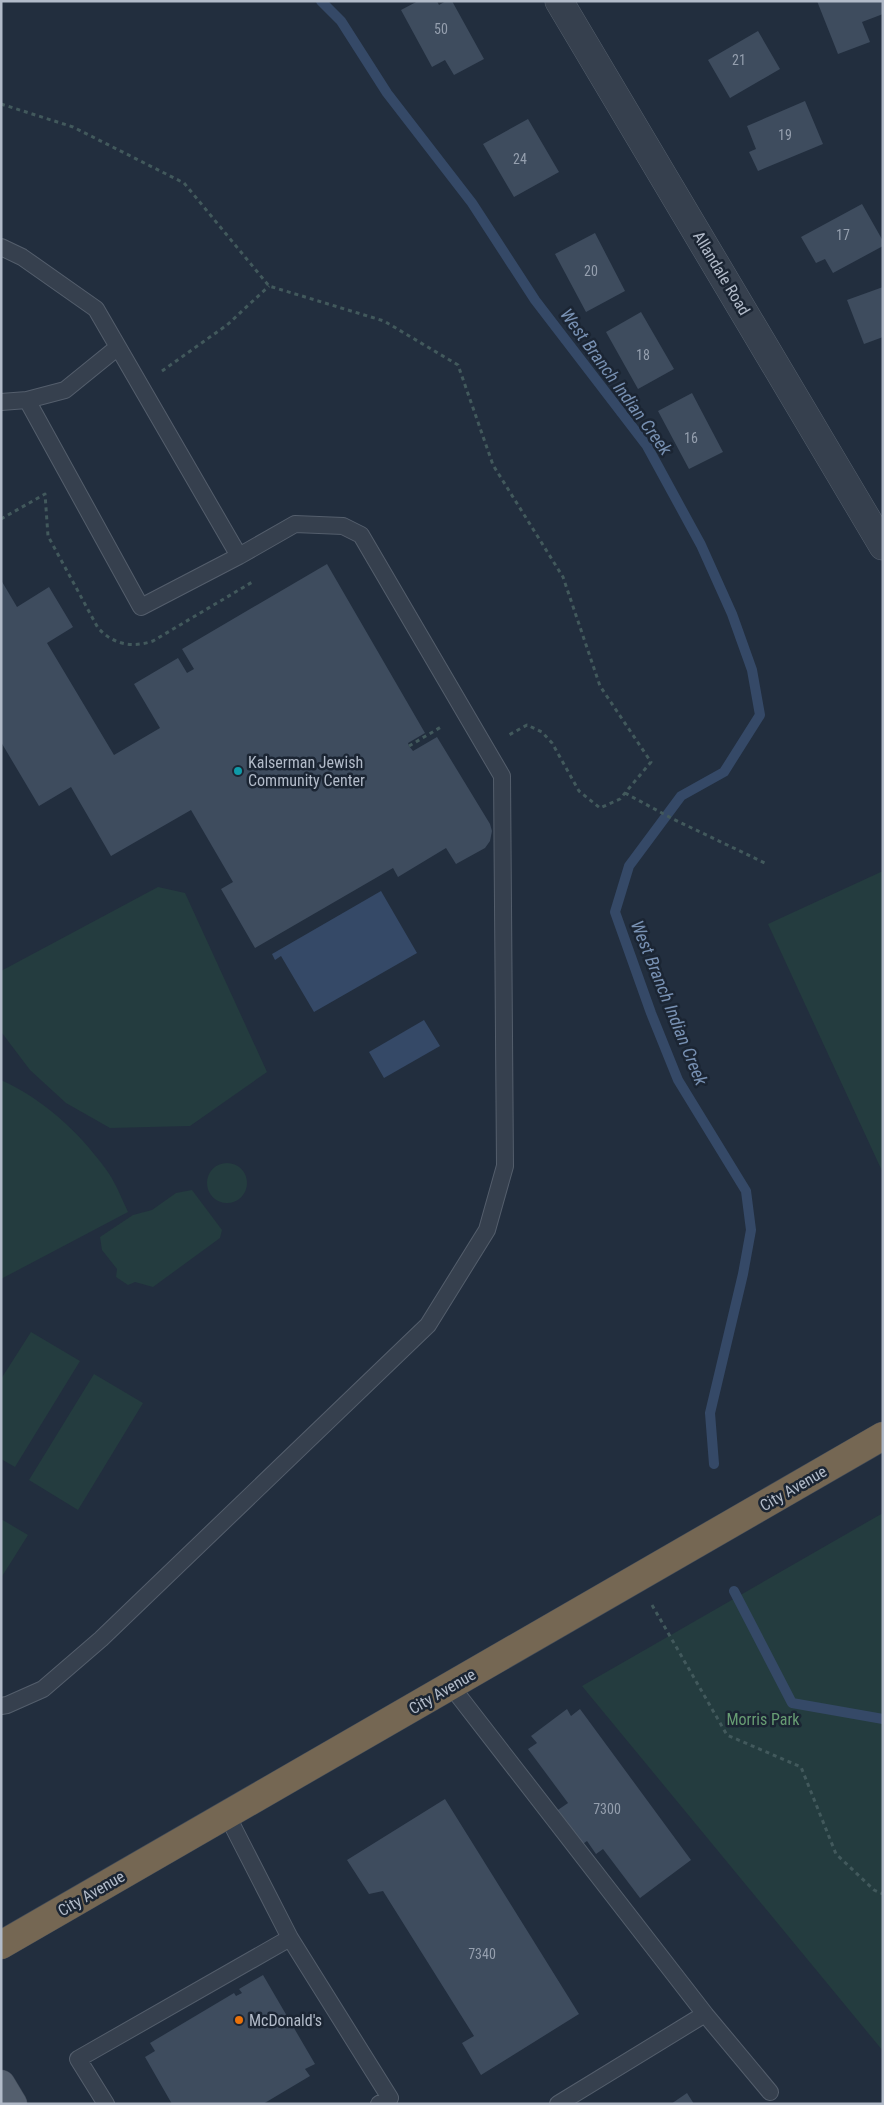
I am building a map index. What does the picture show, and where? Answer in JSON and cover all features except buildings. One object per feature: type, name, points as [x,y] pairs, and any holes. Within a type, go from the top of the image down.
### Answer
[{"type":"highway","name":"City Avenue","points":[[1,1945],[883,1436]]},
{"type":"main road","points":[[1,2084],[13,2104]]},
{"type":"street","name":"Allandale Road","points":[[570,5],[883,546]]},
{"type":"lane","points":[[1,247],[22,256],[96,309],[239,556]]},
{"type":"lane","points":[[1,402],[27,400],[65,390],[118,347]]},
{"type":"lane","points":[[1,1706],[6,1706],[43,1689],[101,1639],[428,1325],[487,1230],[506,1166],[502,776],[362,535],[343,526],[295,524],[239,556],[141,607],[27,400]]},
{"type":"lane","points":[[451,1686],[705,2014],[770,2092]]},
{"type":"lane","points":[[227,1815],[290,1938],[390,2098],[379,2104]]},
{"type":"lane","points":[[106,2104],[78,2059],[290,1938]]},
{"type":"lane","points":[[558,2104],[705,2014]]},
{"type":"path","points":[[1,104],[73,127],[184,183],[269,286],[384,322],[458,366],[493,465],[562,577],[600,686],[651,762],[620,799],[600,808],[579,792],[552,743],[542,732],[527,725],[485,748]]},
{"type":"path","points":[[141,386],[227,326],[269,286]]},
{"type":"path","points":[[1,519],[45,494],[48,536],[98,628],[107,637],[129,645],[140,645],[153,641],[256,580]]},
{"type":"path","points":[[409,746],[441,727],[436,719]]},
{"type":"path","points":[[625,793],[673,819],[767,864]]},
{"type":"path","points":[[637,1578],[727,1735],[802,1767],[836,1854],[874,1890],[883,1894]]},
{"type":"green space","points":[[883,871],[883,1173],[768,924]]},
{"type":"green space","points":[[158,887],[185,893],[267,1072],[190,1126],[110,1128],[66,1103],[30,1070],[2,1033],[1,971]]},
{"type":"green space","points":[[1,1080],[45,1106],[83,1141],[109,1173],[128,1212],[1,1279]]},
{"type":"green space","points":[[227,1163],[241,1169],[247,1183],[241,1197],[227,1203],[213,1197],[207,1183],[213,1169]]},
{"type":"green space","points":[[192,1190],[222,1230],[220,1238],[153,1287],[135,1282],[128,1285],[116,1277],[117,1269],[102,1250],[100,1237],[133,1215],[152,1210],[176,1193]]},
{"type":"green space","points":[[31,1332],[80,1361],[15,1467],[1,1459],[1,1379]]},
{"type":"green space","points":[[94,1374],[143,1403],[78,1510],[29,1480]]},
{"type":"green space","name":"Morris Park","points":[[883,1513],[883,2051],[582,1686]]},
{"type":"green space","points":[[1,1519],[28,1535],[1,1578]]},
{"type":"water","points":[[381,891],[417,953],[314,1012],[281,956],[275,960],[272,954]]},
{"type":"water","points":[[424,1020],[440,1046],[384,1078],[369,1052]]},
{"type":"waterway","name":"West Branch Indian Creek","points":[[321,1],[341,21],[387,93],[472,203],[535,300],[647,446],[701,545],[732,614],[752,670],[760,715],[724,772],[681,796],[629,866],[615,912],[651,1013],[678,1080],[746,1191],[751,1230],[743,1274],[710,1413],[714,1464]]},
{"type":"waterway","name":"West Branch Indian Creek","points":[[734,1591],[792,1703],[883,1719]]},
{"type":"place","name":"Kalserman Jewish Community Center","points":[[238,771]]},
{"type":"place","name":"McDonald's","points":[[239,2020]]}]
